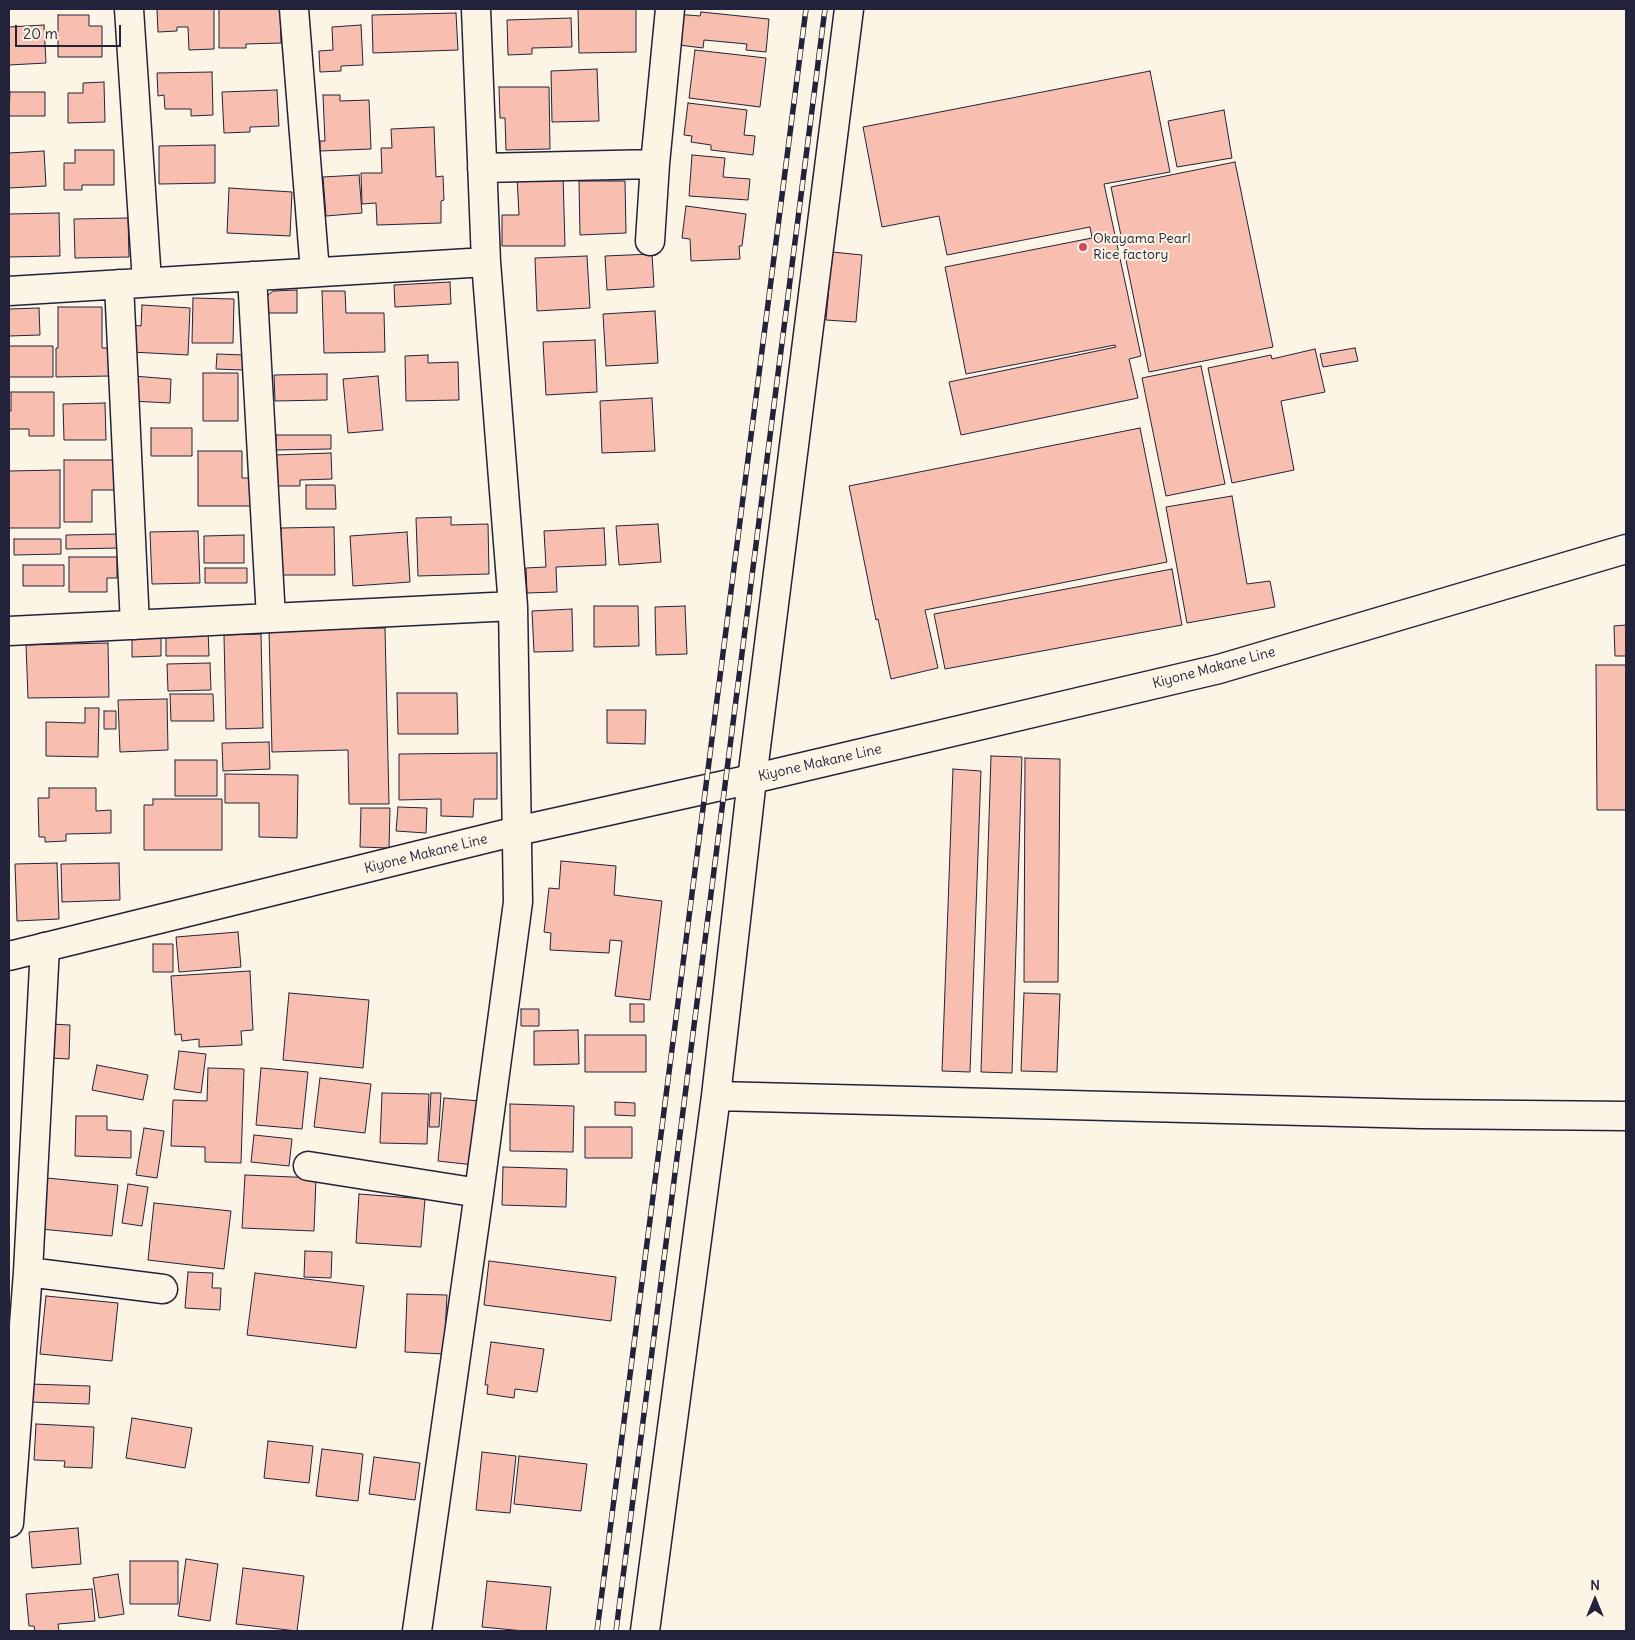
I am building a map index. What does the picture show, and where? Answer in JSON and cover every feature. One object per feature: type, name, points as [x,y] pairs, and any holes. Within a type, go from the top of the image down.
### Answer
[{"type":"street","points":[[129,9],[147,282]]},
{"type":"street","points":[[294,9],[315,272]]},
{"type":"street","points":[[417,1631],[518,902],[513,606],[486,262],[476,9]]},
{"type":"street","points":[[650,241],[655,164],[670,9]]},
{"type":"street","points":[[645,1631],[716,1096],[752,779],[849,9]]},
{"type":"street","points":[[482,168],[655,164]]},
{"type":"street","points":[[9,291],[486,262]]},
{"type":"street","points":[[252,276],[271,618]]},
{"type":"street","points":[[119,284],[135,625]]},
{"type":"street","name":"Kiyone Makane Line","points":[[9,956],[517,831],[752,779],[1219,669],[1626,550]]},
{"type":"street","points":[[9,631],[513,606]]},
{"type":"street","points":[[9,1523],[28,1272],[45,947]]},
{"type":"street","points":[[716,1096],[1421,1114],[1626,1116]]},
{"type":"street","points":[[308,1166],[479,1193]]},
{"type":"street","points":[[28,1272],[163,1289]]},
{"type":"building","points":[[157,9],[214,9],[214,49],[189,50],[188,27],[177,27],[177,31],[158,32]]},
{"type":"building","points":[[219,9],[280,9],[281,43],[246,44],[246,48],[219,48]]},
{"type":"building","points":[[578,9],[636,9],[636,52],[579,53]]},
{"type":"building","points":[[701,12],[769,19],[766,52],[746,50],[747,44],[704,40],[703,48],[671,44],[675,14],[700,16]]},
{"type":"building","points":[[456,13],[458,50],[373,53],[372,15]]},
{"type":"building","points":[[58,15],[89,15],[89,26],[102,26],[102,57],[58,57]]},
{"type":"building","points":[[571,18],[572,47],[532,48],[532,54],[508,55],[507,20]]},
{"type":"building","points":[[44,25],[46,63],[9,65],[9,27]]},
{"type":"building","points":[[361,25],[363,65],[341,66],[341,71],[320,72],[319,51],[333,50],[332,27]]},
{"type":"building","points":[[695,50],[766,58],[760,107],[689,98]]},
{"type":"building","points":[[597,69],[599,121],[552,122],[551,71]]},
{"type":"building","name":"Okayama Pearl Rice factory","points":[[1150,71],[1170,172],[1104,184],[1141,356],[1129,359],[1138,398],[961,435],[949,382],[1116,347],[1115,345],[966,374],[945,267],[1092,238],[1090,227],[947,255],[939,216],[882,227],[863,127]]},
{"type":"building","points":[[212,72],[213,115],[191,116],[191,109],[165,109],[164,95],[158,96],[157,73]]},
{"type":"building","points":[[104,82],[105,122],[68,123],[68,93],[83,93],[83,83]]},
{"type":"building","points":[[499,87],[549,87],[550,149],[506,150],[505,118],[500,118]]},
{"type":"building","points":[[277,90],[279,126],[250,127],[250,132],[224,133],[222,92]]},
{"type":"building","points":[[10,92],[45,92],[45,116],[9,116]]},
{"type":"building","points":[[323,95],[340,95],[340,101],[369,100],[371,149],[320,151],[320,141],[325,141]]},
{"type":"building","points":[[688,103],[747,110],[744,135],[755,136],[753,155],[711,150],[711,145],[691,142],[692,136],[684,135]]},
{"type":"building","points":[[1224,110],[1232,158],[1177,167],[1168,121]]},
{"type":"building","points":[[434,127],[436,177],[443,176],[444,200],[441,201],[441,223],[377,225],[376,203],[362,204],[361,173],[382,173],[381,148],[392,148],[391,129]]},
{"type":"building","points":[[215,145],[215,183],[159,184],[159,146]]},
{"type":"building","points":[[75,150],[114,150],[114,185],[82,185],[82,190],[64,190],[64,163],[75,163]]},
{"type":"building","points":[[44,151],[46,186],[9,188],[9,153]]},
{"type":"building","points":[[692,155],[725,158],[723,177],[750,179],[748,200],[689,196]]},
{"type":"building","name":"Okayama Pearl Rice factory","points":[[1235,162],[1273,347],[1149,372],[1111,187]]},
{"type":"building","points":[[359,175],[362,213],[326,216],[323,177]]},
{"type":"building","points":[[563,175],[565,246],[502,246],[502,215],[519,215],[517,177]]},
{"type":"building","points":[[579,181],[625,181],[626,233],[580,235]]},
{"type":"building","points":[[229,188],[292,192],[290,236],[227,233]]},
{"type":"building","points":[[686,206],[746,214],[742,246],[739,246],[740,259],[691,261],[690,239],[682,238]]},
{"type":"building","points":[[59,213],[60,256],[9,257],[9,214]]},
{"type":"building","points":[[128,218],[129,257],[75,258],[74,219]]},
{"type":"building","points":[[832,252],[862,255],[856,322],[826,320]]},
{"type":"building","points":[[652,254],[654,287],[607,290],[605,256]]},
{"type":"building","points":[[587,256],[590,308],[537,311],[535,258]]},
{"type":"building","points":[[450,282],[451,304],[395,307],[394,285]]},
{"type":"building","points":[[297,290],[297,313],[262,313],[261,301],[273,291]]},
{"type":"building","points":[[322,291],[345,291],[346,313],[384,313],[385,352],[324,353]]},
{"type":"building","points":[[193,298],[234,299],[233,343],[192,343]]},
{"type":"building","points":[[142,305],[190,308],[188,355],[131,352],[132,325],[141,326]]},
{"type":"building","points":[[58,307],[102,307],[102,348],[110,348],[110,376],[56,377]]},
{"type":"building","points":[[39,308],[40,335],[9,336],[9,309]]},
{"type":"building","points":[[655,311],[658,363],[606,366],[603,314]]},
{"type":"building","points":[[595,340],[597,392],[546,395],[543,342]]},
{"type":"building","points":[[9,346],[53,346],[53,377],[9,377]]},
{"type":"building","points":[[1355,348],[1358,361],[1323,367],[1320,354]]},
{"type":"building","points":[[1315,349],[1325,392],[1281,401],[1294,470],[1232,483],[1208,368],[1271,355],[1272,359]]},
{"type":"building","points":[[217,354],[244,355],[244,370],[216,369]]},
{"type":"building","points":[[428,355],[428,363],[458,362],[459,400],[406,401],[405,356]]},
{"type":"building","points":[[1201,366],[1225,484],[1166,496],[1142,378]]},
{"type":"building","points":[[203,373],[238,373],[238,421],[203,421]]},
{"type":"building","points":[[327,374],[327,400],[275,401],[274,375]]},
{"type":"building","points":[[133,376],[171,379],[170,403],[131,401]]},
{"type":"building","points":[[378,376],[383,430],[348,433],[343,379]]},
{"type":"building","points":[[11,392],[54,392],[54,436],[29,436],[29,429],[9,429]]},
{"type":"building","points":[[652,398],[655,451],[602,453],[600,401]]},
{"type":"building","points":[[105,403],[106,440],[64,440],[63,404]]},
{"type":"building","points":[[151,428],[192,428],[192,456],[151,456]]},
{"type":"building","points":[[1140,428],[1167,562],[925,610],[938,668],[891,679],[878,619],[876,620],[849,486]]},
{"type":"building","points":[[276,435],[331,435],[331,449],[276,450]]},
{"type":"building","points":[[198,451],[242,451],[242,478],[251,478],[251,506],[198,506]]},
{"type":"building","points":[[331,453],[332,479],[300,480],[300,486],[276,486],[275,455]]},
{"type":"building","points":[[64,460],[114,460],[114,490],[92,490],[92,522],[64,522]]},
{"type":"building","points":[[60,470],[60,528],[9,528],[9,471]]},
{"type":"building","points":[[306,485],[335,485],[336,509],[306,509]]},
{"type":"building","points":[[1232,496],[1247,584],[1270,581],[1275,607],[1187,623],[1166,507]]},
{"type":"building","points":[[451,517],[451,525],[488,524],[489,574],[418,576],[416,518]]},
{"type":"building","points":[[658,524],[661,562],[619,565],[616,526]]},
{"type":"building","points":[[334,527],[335,575],[281,575],[281,528]]},
{"type":"building","points":[[604,528],[606,565],[556,567],[557,592],[527,593],[526,568],[546,567],[544,531]]},
{"type":"building","points":[[198,531],[200,583],[152,584],[150,532]]},
{"type":"building","points":[[407,532],[410,582],[353,586],[350,536]]},
{"type":"building","points":[[120,534],[121,548],[66,549],[66,535]]},
{"type":"building","points":[[244,535],[244,563],[204,563],[204,536]]},
{"type":"building","points":[[14,539],[61,539],[61,554],[14,555]]},
{"type":"building","points":[[69,557],[117,557],[117,578],[107,578],[107,592],[69,592]]},
{"type":"building","points":[[23,565],[64,565],[64,586],[23,586]]},
{"type":"building","points":[[205,568],[247,568],[247,583],[205,583]]},
{"type":"building","points":[[1172,569],[1182,625],[945,669],[934,614]]},
{"type":"building","points":[[594,606],[638,606],[639,646],[594,647]]},
{"type":"building","points":[[685,606],[687,654],[656,655],[655,607]]},
{"type":"building","points":[[572,609],[573,651],[534,652],[532,611]]},
{"type":"building","points":[[1626,625],[1626,656],[1615,656],[1614,626]]},
{"type":"building","points":[[385,628],[389,804],[349,804],[348,750],[272,752],[269,630]]},
{"type":"building","points":[[166,629],[208,629],[209,656],[166,656]]},
{"type":"building","points":[[261,634],[263,728],[226,729],[224,635]]},
{"type":"building","points":[[132,635],[161,635],[161,656],[132,657]]},
{"type":"building","points":[[108,643],[109,697],[28,698],[26,645]]},
{"type":"building","points":[[210,663],[211,690],[168,691],[167,664]]},
{"type":"building","points":[[1596,665],[1626,665],[1626,810],[1597,810]]},
{"type":"building","points":[[397,693],[457,693],[458,734],[398,734]]},
{"type":"building","points":[[170,694],[213,694],[214,721],[171,721]]},
{"type":"building","points":[[167,699],[168,750],[120,752],[118,700]]},
{"type":"building","points":[[85,708],[99,708],[98,757],[46,756],[46,722],[85,723]]},
{"type":"building","points":[[607,710],[646,710],[645,744],[607,743]]},
{"type":"building","points":[[104,711],[116,711],[116,729],[104,729]]},
{"type":"building","points":[[269,742],[270,769],[223,771],[222,743]]},
{"type":"building","points":[[497,753],[497,799],[474,799],[473,817],[441,816],[441,799],[399,800],[399,754]]},
{"type":"building","points":[[991,756],[1022,757],[1012,1073],[981,1072]]},
{"type":"building","points":[[1025,758],[1060,759],[1058,982],[1024,982]]},
{"type":"building","points":[[175,760],[217,760],[217,796],[175,796]]},
{"type":"building","points":[[953,769],[981,771],[970,1072],[942,1071]]},
{"type":"building","points":[[225,774],[298,775],[297,838],[259,837],[259,803],[225,803]]},
{"type":"building","points":[[49,788],[96,788],[96,811],[111,810],[111,833],[66,834],[66,841],[45,842],[45,837],[39,837],[38,798],[49,798]]},
{"type":"building","points":[[153,799],[222,799],[222,850],[144,850],[144,805],[153,805]]},
{"type":"building","points":[[398,807],[427,808],[426,833],[396,831]]},
{"type":"building","points":[[361,808],[390,808],[389,848],[360,847]]},
{"type":"building","points":[[561,861],[616,866],[614,895],[662,901],[650,1000],[615,996],[622,941],[610,940],[609,953],[550,950],[551,933],[544,932],[549,888],[559,889]]},
{"type":"building","points":[[57,863],[59,919],[17,921],[15,864]]},
{"type":"building","points":[[119,863],[120,900],[62,902],[61,864]]},
{"type":"building","points":[[238,932],[241,967],[179,972],[176,937]]},
{"type":"building","points":[[153,944],[173,944],[173,972],[153,972]]},
{"type":"building","points":[[250,971],[253,1030],[241,1031],[242,1045],[199,1047],[199,1039],[182,1041],[181,1034],[175,1035],[171,976]]},
{"type":"building","points":[[289,993],[369,1000],[363,1068],[283,1060]]},
{"type":"building","points":[[1024,993],[1060,994],[1057,1072],[1021,1071]]},
{"type":"building","points":[[630,1004],[644,1004],[644,1022],[630,1022]]},
{"type":"building","points":[[521,1009],[539,1009],[539,1026],[521,1026]]},
{"type":"building","points":[[51,1024],[70,1025],[69,1059],[50,1058]]},
{"type":"building","points":[[578,1030],[579,1064],[534,1065],[534,1031]]},
{"type":"building","points":[[585,1035],[646,1035],[646,1072],[585,1072]]},
{"type":"building","points":[[179,1051],[206,1054],[201,1093],[174,1089]]},
{"type":"building","points":[[97,1065],[148,1075],[143,1100],[92,1090]]},
{"type":"building","points":[[208,1068],[244,1069],[241,1163],[205,1162],[205,1147],[171,1146],[173,1100],[207,1101]]},
{"type":"building","points":[[261,1068],[308,1072],[302,1129],[256,1125]]},
{"type":"building","points":[[320,1078],[371,1084],[365,1133],[314,1127]]},
{"type":"building","points":[[382,1093],[429,1094],[427,1144],[380,1143]]},
{"type":"building","points":[[431,1093],[441,1093],[439,1127],[429,1127]]},
{"type":"building","points":[[444,1098],[480,1101],[474,1165],[438,1161]]},
{"type":"building","points":[[615,1102],[635,1103],[635,1116],[615,1115]]},
{"type":"building","points":[[510,1104],[574,1106],[573,1152],[510,1151]]},
{"type":"building","points":[[76,1116],[107,1116],[107,1130],[131,1131],[131,1158],[75,1156]]},
{"type":"building","points":[[585,1127],[632,1127],[632,1158],[585,1158]]},
{"type":"building","points":[[144,1128],[164,1131],[157,1178],[136,1175]]},
{"type":"building","points":[[254,1135],[292,1139],[289,1166],[251,1162]]},
{"type":"building","points":[[503,1167],[567,1169],[566,1207],[502,1205]]},
{"type":"building","points":[[245,1175],[316,1178],[314,1231],[242,1228]]},
{"type":"building","points":[[47,1178],[118,1185],[112,1236],[41,1229]]},
{"type":"building","points":[[128,1184],[148,1187],[142,1226],[122,1223]]},
{"type":"building","points":[[359,1194],[425,1199],[421,1247],[356,1243]]},
{"type":"building","points":[[154,1203],[231,1211],[224,1269],[148,1260]]},
{"type":"building","points":[[305,1251],[332,1252],[331,1278],[304,1277]]},
{"type":"building","points":[[489,1261],[616,1277],[611,1321],[484,1305]]},
{"type":"building","points":[[188,1272],[213,1273],[212,1288],[221,1288],[220,1310],[185,1308]]},
{"type":"building","points":[[255,1273],[364,1286],[356,1348],[247,1335]]},
{"type":"building","points":[[407,1294],[447,1295],[444,1354],[405,1352]]},
{"type":"building","points":[[46,1296],[118,1303],[112,1361],[40,1354]]},
{"type":"building","points":[[491,1342],[544,1349],[537,1392],[515,1389],[514,1398],[487,1394],[488,1385],[485,1385]]},
{"type":"building","points":[[30,1384],[90,1386],[89,1404],[29,1402]]},
{"type":"building","points":[[132,1418],[192,1428],[185,1468],[126,1458]]},
{"type":"building","points":[[36,1424],[94,1427],[92,1468],[64,1467],[65,1461],[34,1460]]},
{"type":"building","points":[[268,1441],[313,1446],[309,1483],[264,1478]]},
{"type":"building","points":[[322,1449],[363,1454],[358,1501],[316,1496]]},
{"type":"building","points":[[482,1452],[516,1456],[510,1513],[476,1510]]},
{"type":"building","points":[[519,1456],[587,1464],[581,1511],[514,1504]]},
{"type":"building","points":[[374,1457],[420,1463],[415,1500],[369,1494]]},
{"type":"building","points":[[78,1528],[81,1564],[32,1568],[29,1532]]},
{"type":"building","points":[[186,1559],[218,1564],[210,1621],[178,1616]]},
{"type":"building","points":[[130,1561],[178,1561],[178,1604],[130,1604]]},
{"type":"building","points":[[243,1568],[304,1576],[297,1631],[236,1624]]},
{"type":"building","points":[[118,1574],[124,1614],[99,1618],[93,1578]]},
{"type":"building","points":[[487,1581],[551,1587],[546,1631],[482,1627]]},
{"type":"building","points":[[92,1589],[95,1621],[58,1624],[59,1631],[35,1631],[34,1626],[29,1626],[26,1594]]},
{"type":"railway","points":[[597,1631],[806,9]]},
{"type":"railway","points":[[616,1631],[825,9]]},
{"type":"place","name":"Okayama Pearl Rice factory","points":[[1083,247]]}]
